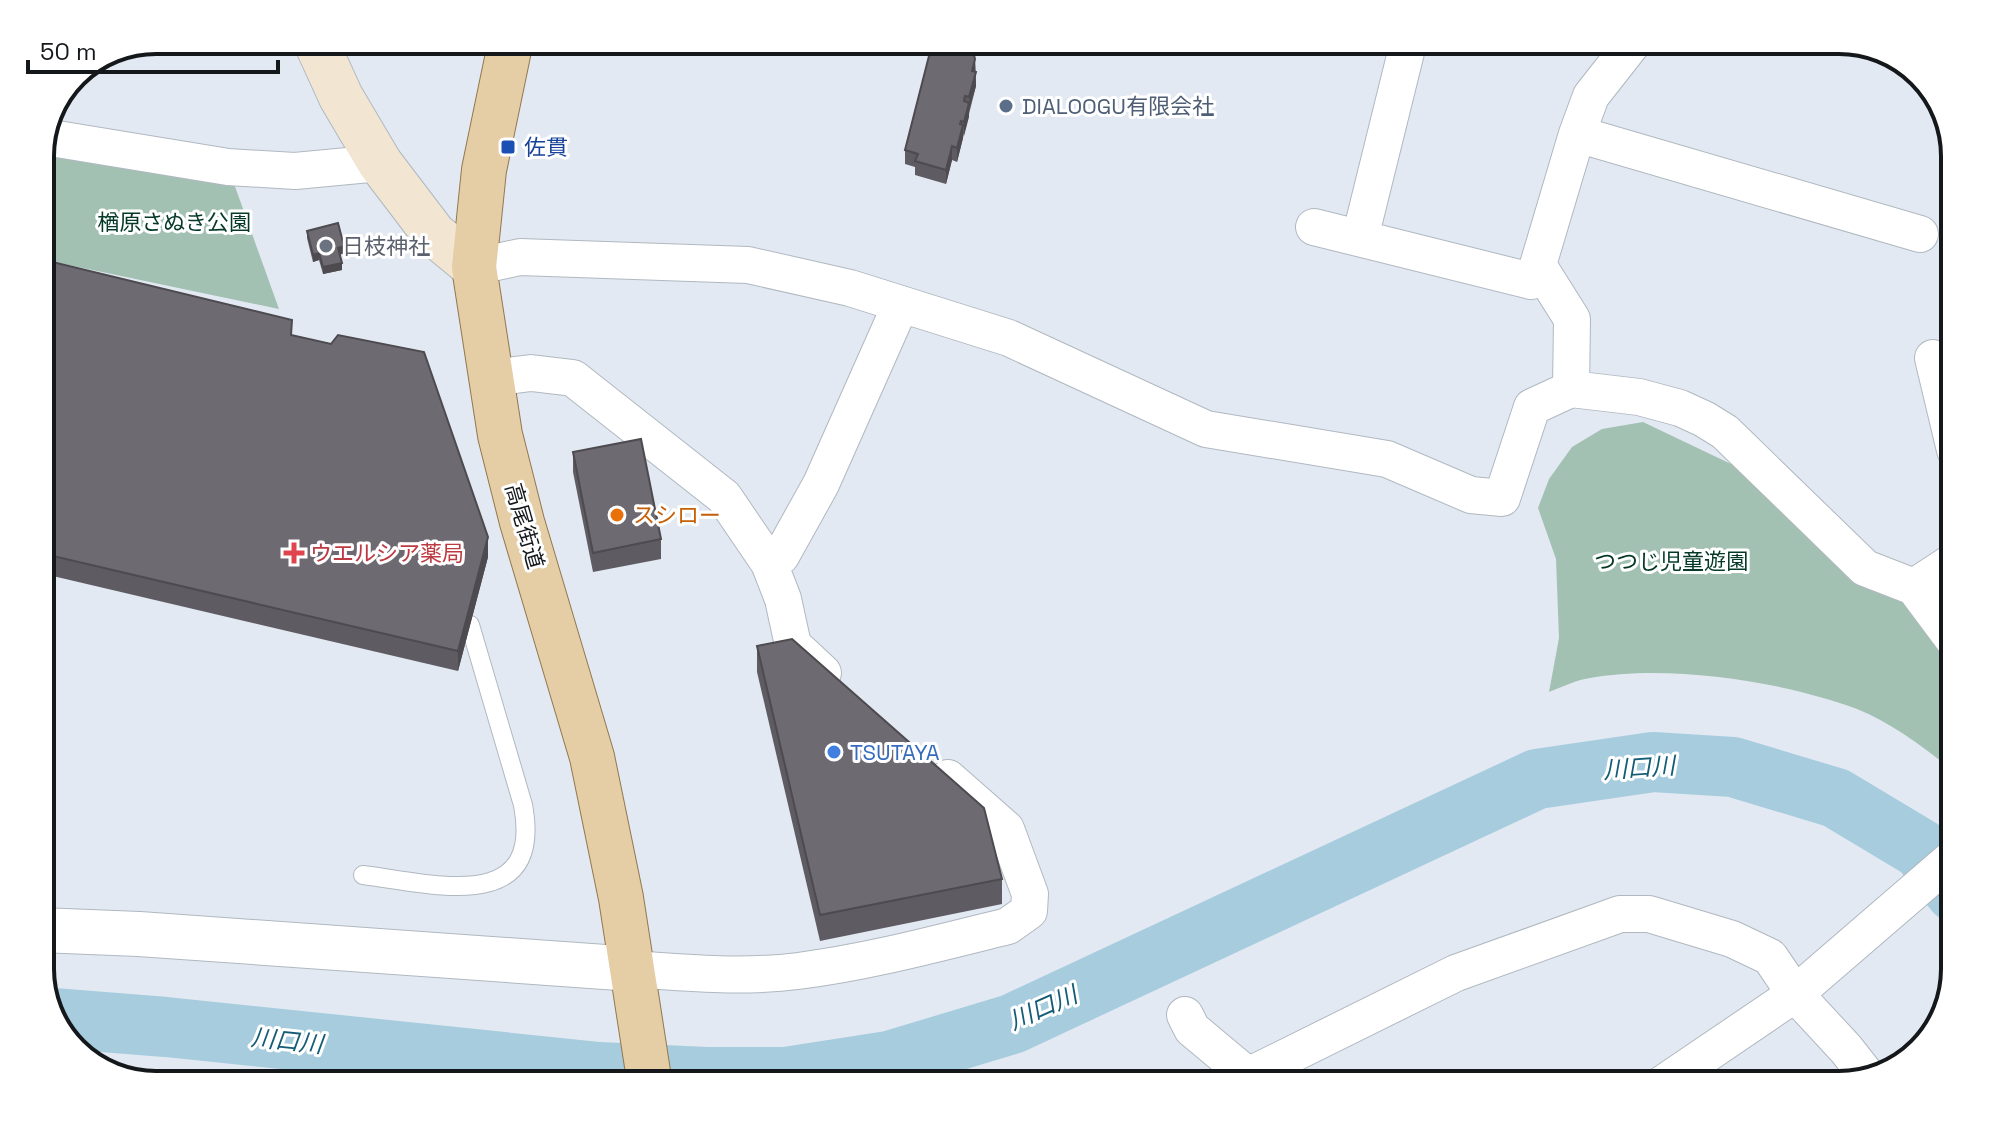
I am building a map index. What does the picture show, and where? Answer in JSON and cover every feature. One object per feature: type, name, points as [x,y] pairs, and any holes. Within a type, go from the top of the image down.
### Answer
[{"type":"main road","points":[[321,54],[341,97],[380,163],[434,234],[474,267]]},
{"type":"main road","name":"高尾街道","points":[[508,54],[484,170],[474,267],[500,435],[522,522],[592,757],[636,989],[648,1071]]},
{"type":"street","points":[[1360,238],[1406,54]]},
{"type":"street","points":[[1314,227],[1531,281],[1591,96],[1624,54]]},
{"type":"street","points":[[1577,134],[1920,234]]},
{"type":"street","points":[[56,139],[228,167],[295,171],[380,163]]},
{"type":"street","points":[[474,267],[520,257],[748,265],[850,288],[1009,338],[1206,429],[1387,459],[1471,495],[1502,498],[1532,407],[1571,389],[1639,397],[1680,408],[1725,432],[1865,568],[1914,587],[1941,623]]},
{"type":"street","points":[[1538,265],[1572,319],[1571,389]]},
{"type":"street","points":[[769,563],[781,556],[821,484],[901,304]]},
{"type":"street","points":[[1933,358],[1941,391]]},
{"type":"street","points":[[490,378],[531,373],[573,378],[724,497],[769,563],[783,599],[793,645],[849,695]]},
{"type":"street","points":[[1914,587],[1941,567]]},
{"type":"street","points":[[54,931],[139,934],[636,989],[713,975],[798,971],[910,950],[1008,926],[1021,920],[1041,920],[1006,829],[922,755]]},
{"type":"street","points":[[1682,1071],[1795,994],[1941,868]]},
{"type":"street","points":[[1269,1071],[1456,973],[1620,914],[1649,914],[1732,939],[1770,957],[1795,994],[1861,1069]]},
{"type":"street","points":[[1185,1015],[1192,1029],[1236,1071]]},
{"type":"lane","points":[[363,875],[471,888],[490,885],[515,866],[525,846],[527,825],[523,805],[470,625]]},
{"type":"green space","name":"楢原さぬき公園","points":[[54,150],[228,167],[279,309],[54,262]]},
{"type":"green space","name":"つつじ児童遊園","points":[[1643,422],[1731,464],[1940,596],[1941,762],[1871,715],[1827,699],[1760,683],[1689,674],[1621,674],[1585,679],[1549,692],[1559,638],[1556,559],[1538,508],[1549,479],[1572,447],[1602,429]]},
{"type":"building","points":[[929,54],[974,55],[972,71],[976,72],[969,97],[965,96],[964,101],[969,103],[964,122],[960,124],[963,125],[957,148],[952,146],[946,170],[915,161],[918,154],[905,150]]},
{"type":"building","name":"日枝神社","points":[[338,223],[344,246],[338,248],[342,263],[323,267],[319,253],[313,255],[307,231]]},
{"type":"building","points":[[54,262],[292,320],[291,335],[331,344],[338,335],[424,352],[488,537],[458,651],[54,556]]},
{"type":"building","name":"スシロー","points":[[641,439],[661,539],[593,553],[573,452]]},
{"type":"building","name":"TSUTAYA","points":[[792,639],[984,808],[1002,879],[820,915],[757,646]]},
{"type":"waterway","name":"川口川","points":[[825,1071],[889,1061],[1012,1024],[1537,779],[1653,762],[1733,767],[1836,798],[1921,849],[1941,874]]},
{"type":"waterway","name":"川口川","points":[[68,1019],[589,1071]]},
{"type":"waterway","points":[[875,1063],[878,1071]]},
{"type":"place","name":"DIALOOGU有限会社","points":[[1006,106]]},
{"type":"place","name":"佐貫","points":[[508,147]]},
{"type":"place","name":"日枝神社","points":[[326,246]]},
{"type":"place","name":"スシロー","points":[[617,515]]},
{"type":"place","name":"ウエルシア薬局","points":[[294,553]]},
{"type":"place","name":"TSUTAYA","points":[[834,752]]}]
